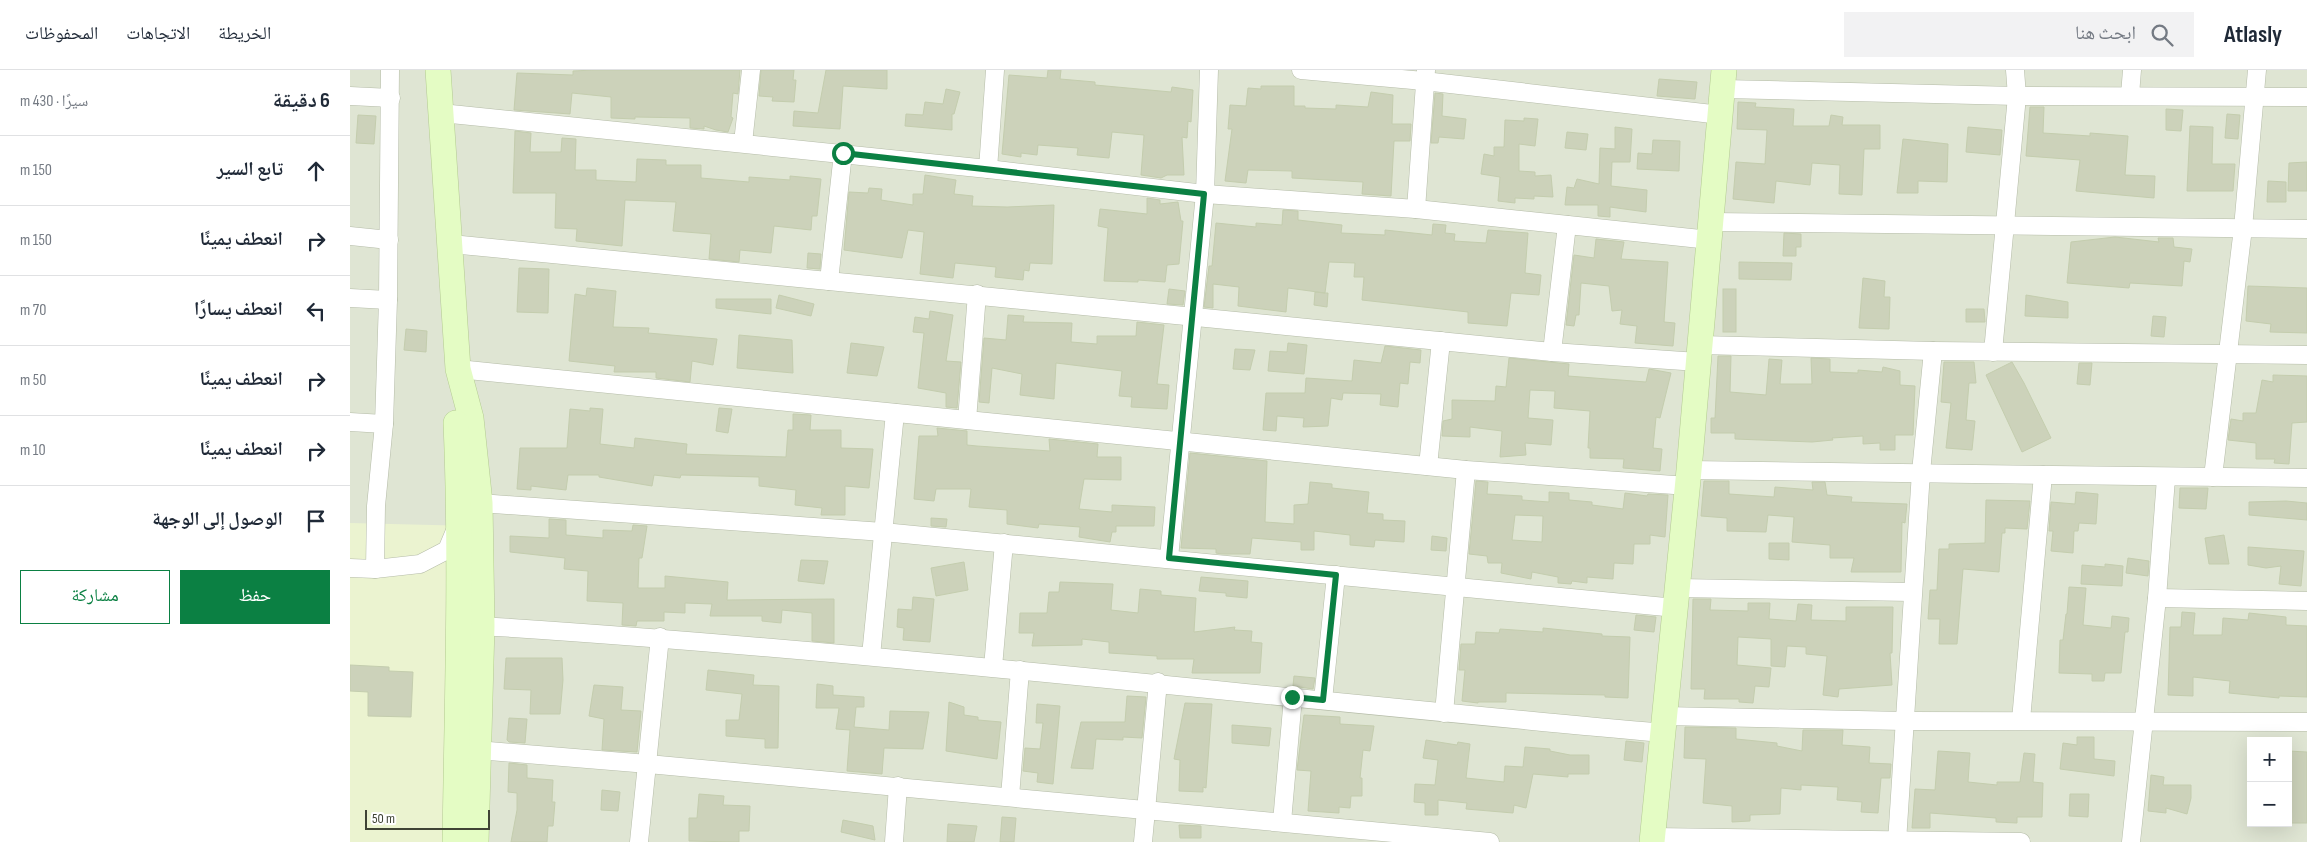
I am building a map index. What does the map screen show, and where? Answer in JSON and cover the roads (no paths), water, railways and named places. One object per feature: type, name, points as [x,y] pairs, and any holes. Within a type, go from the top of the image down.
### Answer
[{"type":"street","points":[[375,569],[376,506],[384,424],[388,300],[390,70]]},
{"type":"street","points":[[438,70],[458,369],[471,418],[480,503],[470,528],[460,624],[455,842]]},
{"type":"street","points":[[743,143],[751,70]]},
{"type":"street","points":[[988,169],[995,70]]},
{"type":"street","points":[[1169,558],[1204,194],[1210,70]]},
{"type":"street","points":[[1301,70],[1425,76],[1721,115]]},
{"type":"street","points":[[1993,352],[2017,96],[2015,70]]},
{"type":"street","points":[[2130,95],[2132,70]]},
{"type":"street","points":[[2213,478],[2243,228],[2257,70]]},
{"type":"street","points":[[1416,209],[1425,76]]},
{"type":"street","points":[[2021,842],[1653,839],[1724,79],[2017,96],[2307,97]]},
{"type":"street","points":[[350,96],[391,98]]},
{"type":"street","points":[[441,113],[843,153],[1204,194],[1416,209],[1567,225],[1710,231],[2006,225],[2307,229]]},
{"type":"street","points":[[829,281],[843,153]]},
{"type":"street","points":[[1552,352],[1567,225]]},
{"type":"street","points":[[350,236],[389,240]]},
{"type":"street","points":[[451,244],[977,294],[1552,352],[1699,354],[1933,351],[2307,355]]},
{"type":"street","points":[[966,420],[977,294]]},
{"type":"street","points":[[350,298],[388,300]]},
{"type":"street","points":[[1428,466],[1441,341]]},
{"type":"street","points":[[1897,841],[1912,592],[1933,351]]},
{"type":"street","points":[[458,369],[1466,470],[1688,478],[1921,472],[2166,478],[2307,478]]},
{"type":"street","points":[[466,400],[456,421],[482,626],[477,750],[476,842]]},
{"type":"street","points":[[870,656],[895,413]]},
{"type":"street","points":[[350,422],[384,424]]},
{"type":"street","points":[[1444,713],[1466,470]]},
{"type":"street","points":[[2021,720],[2043,475]]},
{"type":"street","points":[[2131,842],[2157,598],[2166,478]]},
{"type":"street","points":[[480,503],[883,532],[1456,587],[1677,598],[1912,592]]},
{"type":"street","points":[[350,568],[375,569],[420,564],[447,550],[455,531],[470,528]]},
{"type":"street","points":[[993,667],[1004,543]]},
{"type":"street","points":[[1323,700],[1336,575]]},
{"type":"street","points":[[2157,598],[2307,601]]},
{"type":"street","points":[[482,626],[660,637],[993,667],[1158,682],[1444,713],[1664,724],[2021,720],[2144,723],[2307,722]]},
{"type":"street","points":[[639,842],[660,637]]},
{"type":"street","points":[[1010,797],[1020,670]]},
{"type":"street","points":[[1143,842],[1158,682]]},
{"type":"street","points":[[1282,822],[1292,697]]},
{"type":"street","points":[[477,750],[1146,809],[1282,822],[1390,837],[1490,842]]},
{"type":"street","points":[[894,842],[898,786]]}]
